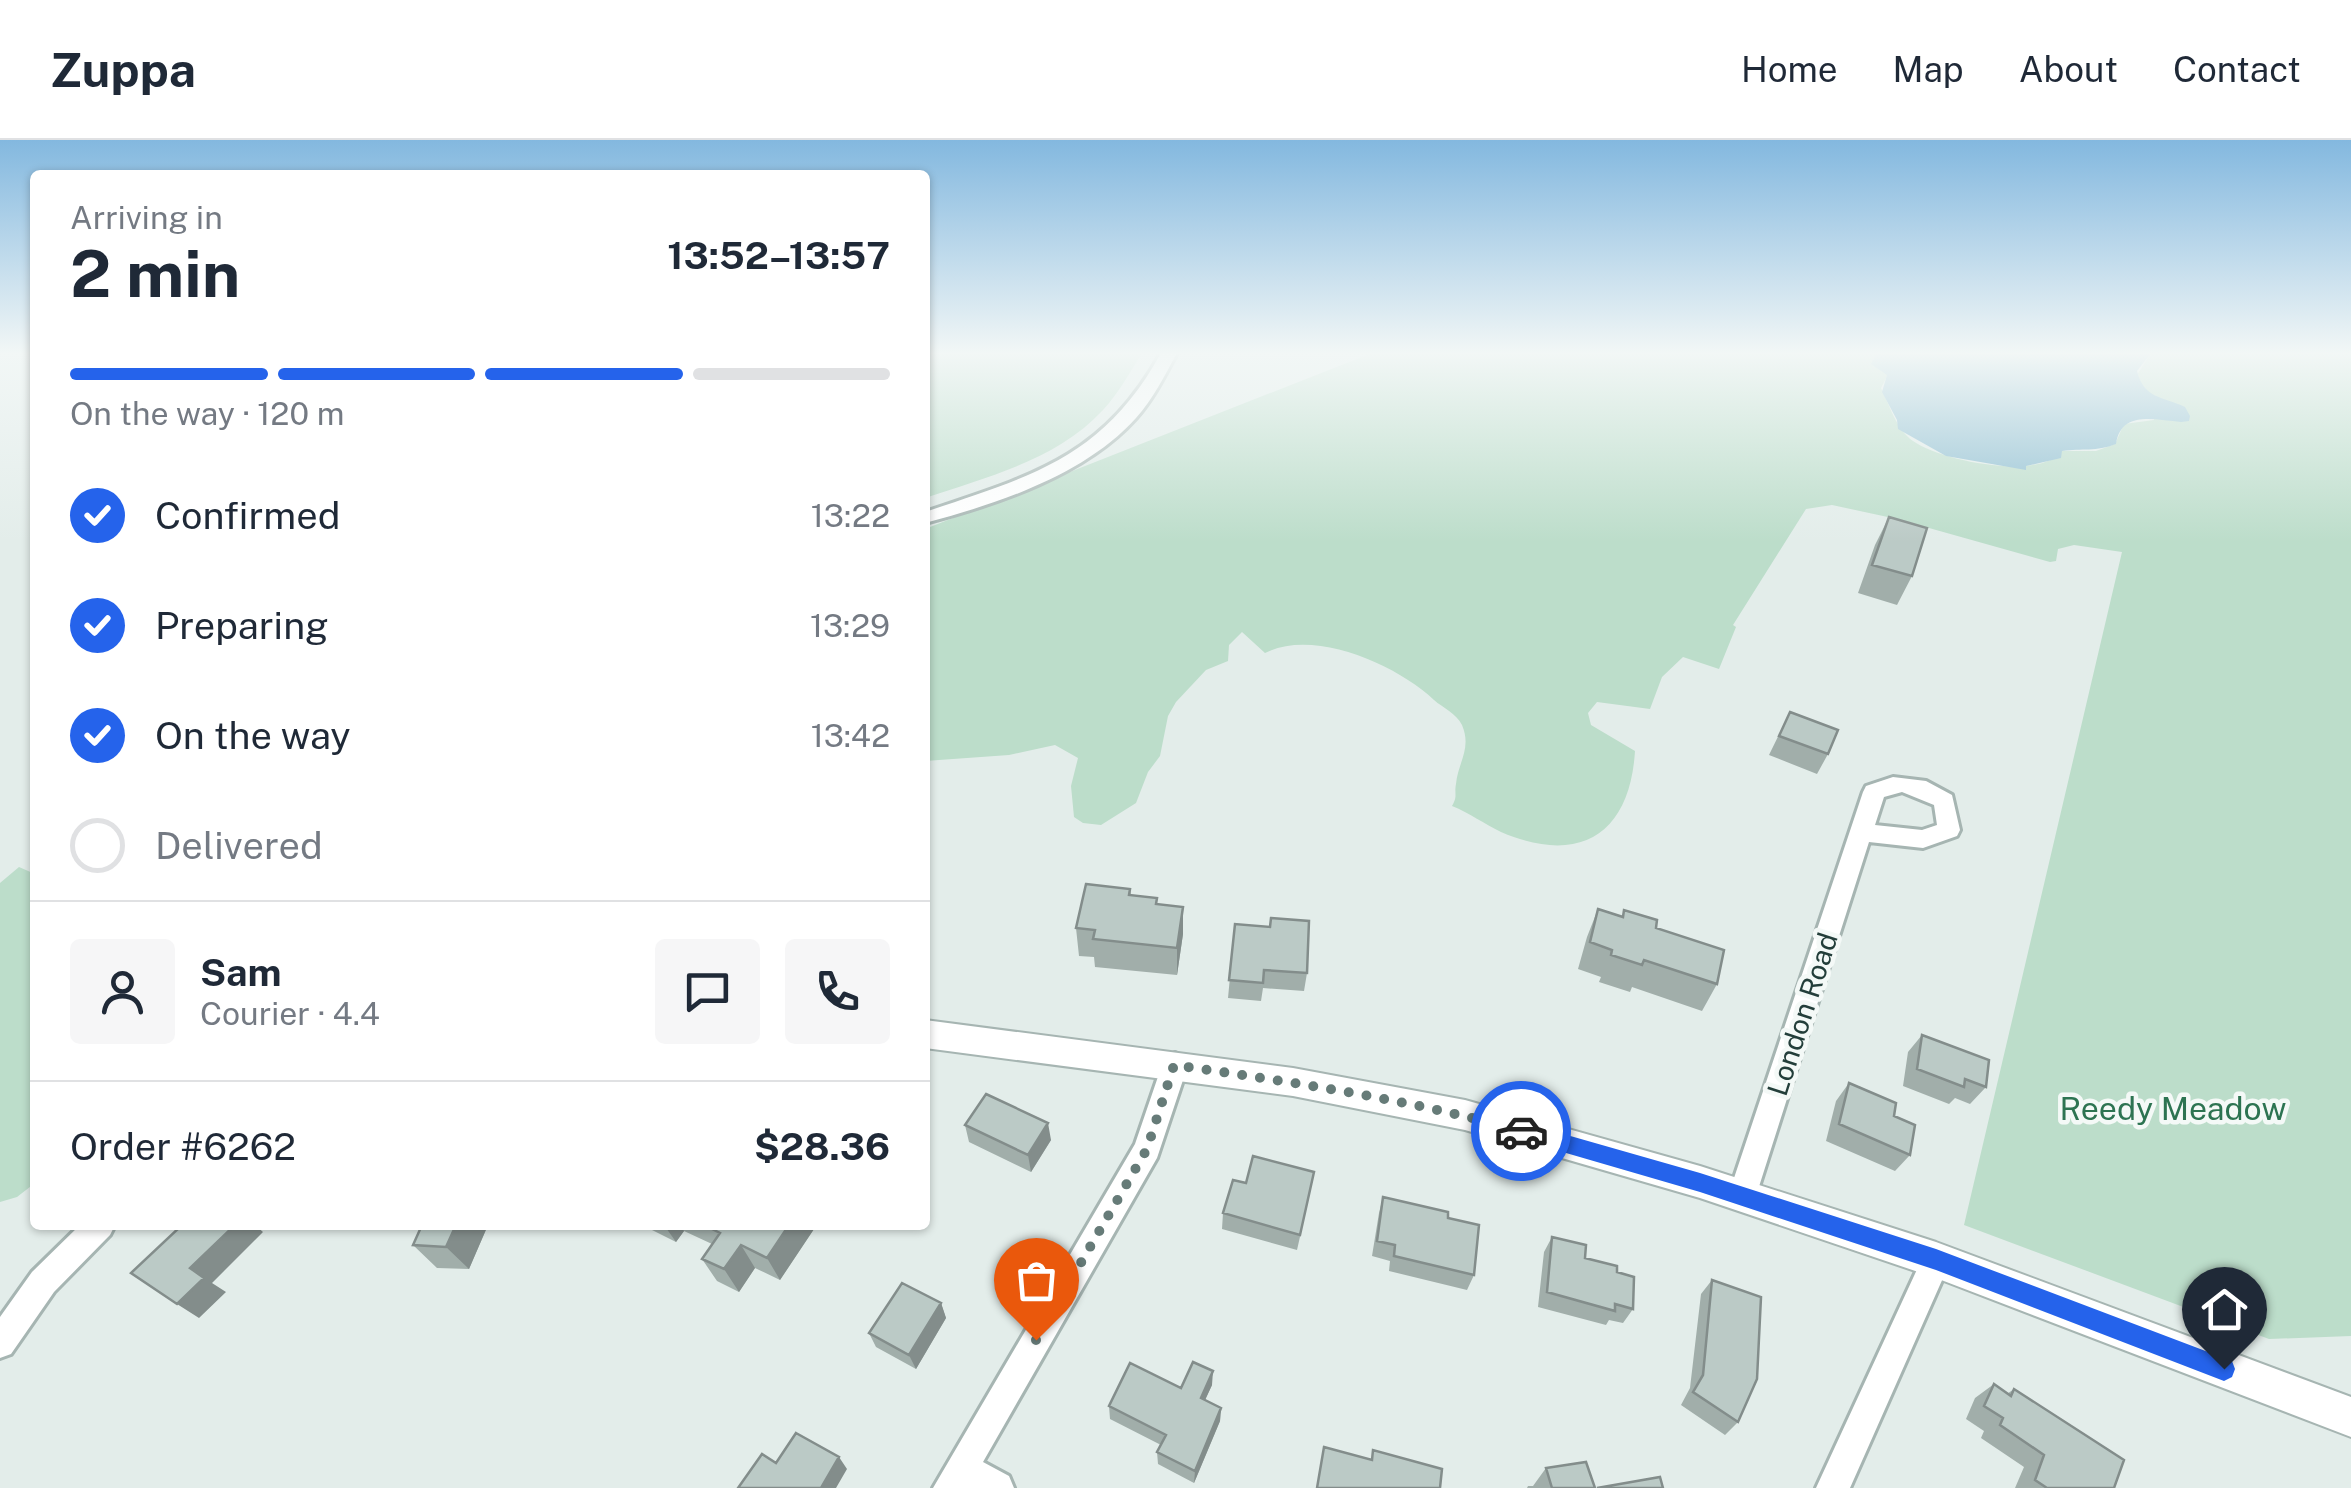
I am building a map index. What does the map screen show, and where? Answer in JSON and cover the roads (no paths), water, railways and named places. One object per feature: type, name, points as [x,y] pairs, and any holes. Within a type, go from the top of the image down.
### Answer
[{"type":"street","points":[[930,516],[1025,481],[1088,452],[1129,416]]},
{"type":"street","name":"London Road","points":[[1742,1196],[1861,832]]},
{"type":"street","points":[[930,1035],[1293,1082],[1465,1115],[1742,1196],[1936,1260],[2351,1417]]},
{"type":"street","points":[[997,1488],[956,1478],[1147,1149],[1174,1065]]},
{"type":"street","points":[[0,1343],[44,1282],[95,1230]]},
{"type":"street","points":[[1833,1488],[1936,1260]]},
{"type":"water","points":[[1895,416],[2190,416],[2189,421],[2181,422],[2132,422],[2119,433],[2116,444],[2062,451],[2061,458],[2026,466],[2026,470],[1946,456],[1898,429]]},
{"type":"park label","name":"Reedy Meadow","points":[[2173,1108]]}]
